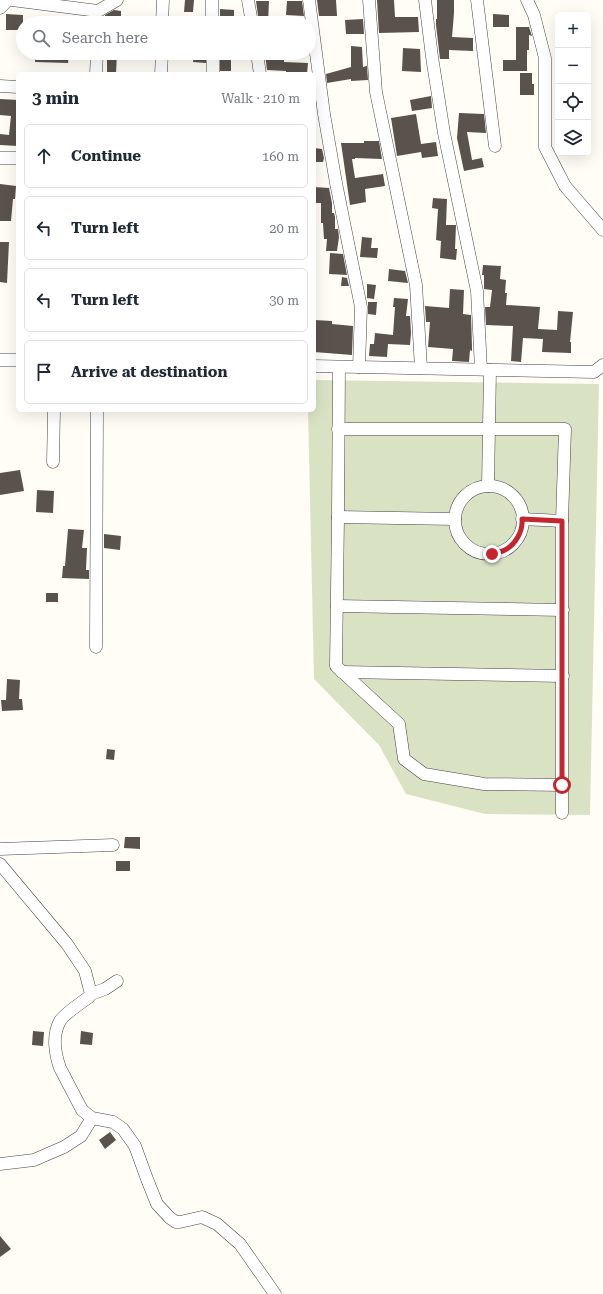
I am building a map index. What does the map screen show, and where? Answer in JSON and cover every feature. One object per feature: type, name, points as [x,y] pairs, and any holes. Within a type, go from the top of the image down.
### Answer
[{"type":"street","points":[[0,8],[8,0]]},
{"type":"street","points":[[12,0],[92,16]]},
{"type":"street","points":[[98,16],[117,0]]},
{"type":"street","points":[[162,16],[163,0]]},
{"type":"street","points":[[212,0],[212,16]]},
{"type":"street","points":[[248,0],[251,16]]},
{"type":"street","points":[[309,0],[311,16]]},
{"type":"street","points":[[369,0],[376,92],[416,285],[421,368]]},
{"type":"street","points":[[425,0],[444,133],[477,291],[486,370],[489,429],[488,486]]},
{"type":"street","points":[[477,0],[495,146]]},
{"type":"street","points":[[527,0],[534,15],[545,58],[545,147],[565,186],[603,230]]},
{"type":"street","points":[[316,53],[325,122],[361,307],[359,367]]},
{"type":"street","points":[[96,72],[97,60]]},
{"type":"street","points":[[161,72],[162,60]]},
{"type":"street","points":[[213,60],[213,72]]},
{"type":"street","points":[[258,60],[260,72]]},
{"type":"street","points":[[0,86],[16,87]]},
{"type":"street","points":[[0,158],[16,158]]},
{"type":"street","points":[[0,360],[16,360]]},
{"type":"street","points":[[316,366],[594,372],[603,365]]},
{"type":"street","points":[[339,367],[336,666],[399,724],[404,759],[424,774],[484,784],[562,785]]},
{"type":"street","points":[[53,462],[54,412]]},
{"type":"street","points":[[96,647],[97,412]]},
{"type":"street","points":[[338,429],[565,429],[562,521],[562,813]]},
{"type":"street","points":[[481,486],[488,486],[494,486],[507,490],[516,499],[522,512],[523,526],[517,540],[506,550],[492,554],[478,552],[467,546],[459,537],[455,525],[455,512],[460,501],[469,492],[481,486]]},
{"type":"street","points":[[338,517],[455,519]]},
{"type":"street","points":[[522,519],[562,521]]},
{"type":"street","points":[[337,606],[563,610]]},
{"type":"street","points":[[342,672],[563,676]]},
{"type":"street","points":[[0,849],[113,845]]},
{"type":"street","points":[[0,864],[67,944],[85,971],[91,994]]},
{"type":"street","points":[[117,981],[105,989],[91,994],[60,1020],[55,1037],[57,1060],[60,1068],[82,1110],[92,1118],[113,1122],[123,1129],[136,1146],[157,1204],[170,1218],[176,1222],[180,1222],[202,1217],[217,1224],[240,1244],[274,1294]]},
{"type":"street","points":[[0,1164],[34,1160],[64,1147],[81,1136],[92,1118]]},
{"type":"green space","points":[[316,380],[599,384],[590,815],[485,814],[406,794],[379,745],[314,679],[308,412],[316,412]]},
{"type":"building","points":[[185,0],[194,0],[193,12],[184,12]]},
{"type":"building","points":[[317,0],[336,0],[337,16],[319,16]]},
{"type":"building","points":[[377,0],[394,0],[395,17],[418,17],[419,32],[379,33]]},
{"type":"building","points":[[437,0],[454,0],[452,37],[473,38],[473,51],[449,50],[449,59],[440,59],[436,25]]},
{"type":"building","points":[[256,1],[269,1],[268,16],[258,16]]},
{"type":"building","points":[[287,1],[302,1],[304,16],[286,15]]},
{"type":"building","points":[[220,9],[234,10],[234,16],[220,16]]},
{"type":"building","points":[[114,10],[121,11],[121,16],[105,15]]},
{"type":"building","points":[[6,14],[23,15],[16,16],[16,30],[6,30]]},
{"type":"building","points":[[493,14],[509,15],[509,27],[493,27]]},
{"type":"building","points":[[363,19],[364,34],[346,34],[345,20]]},
{"type":"building","points":[[516,27],[529,27],[532,36],[529,35],[527,71],[503,71],[503,60],[516,60]]},
{"type":"building","points":[[351,46],[362,47],[363,67],[367,66],[368,80],[351,81],[351,79],[327,83],[326,74],[351,67]]},
{"type":"building","points":[[403,48],[420,49],[421,72],[402,71]]},
{"type":"building","points":[[35,60],[68,60],[68,63],[35,62]]},
{"type":"building","points":[[107,60],[117,60],[116,72],[107,72]]},
{"type":"building","points":[[193,60],[206,60],[206,63],[193,62]]},
{"type":"building","points":[[220,60],[231,60],[231,71],[220,71]]},
{"type":"building","points":[[266,60],[284,60],[284,62],[308,63],[307,72],[267,70]]},
{"type":"building","points":[[520,73],[532,73],[534,95],[520,95]]},
{"type":"building","points":[[431,96],[432,108],[412,111],[410,100]]},
{"type":"building","points":[[0,99],[16,100],[16,146],[0,145],[0,134],[9,135],[11,116],[0,115]]},
{"type":"building","points":[[459,113],[484,114],[486,133],[467,132],[472,160],[482,158],[484,167],[464,171],[457,138]]},
{"type":"building","points":[[416,114],[421,144],[436,142],[438,156],[422,158],[421,152],[397,156],[391,118]]},
{"type":"building","points":[[364,141],[379,141],[382,159],[352,159],[355,178],[383,174],[385,186],[365,189],[366,202],[350,205],[341,143],[364,143]]},
{"type":"building","points":[[316,148],[322,149],[324,158],[323,162],[316,162]]},
{"type":"building","points":[[0,184],[16,186],[11,221],[0,221]]},
{"type":"building","points":[[316,187],[329,188],[332,213],[334,213],[335,217],[335,229],[338,229],[339,237],[337,251],[326,251],[327,239],[324,239],[323,223],[321,223],[321,203],[316,203]]},
{"type":"building","points":[[433,198],[447,199],[446,225],[456,225],[456,260],[440,258],[441,241],[436,240],[438,209],[432,208]]},
{"type":"building","points":[[362,237],[372,238],[371,248],[378,248],[377,258],[360,257]]},
{"type":"building","points":[[0,242],[9,242],[7,283],[0,282]]},
{"type":"building","points":[[330,253],[343,254],[347,275],[329,274]]},
{"type":"building","points":[[483,265],[501,266],[500,279],[506,280],[506,305],[540,307],[538,329],[557,330],[558,311],[573,312],[570,342],[571,353],[542,352],[543,339],[523,338],[521,362],[511,361],[513,326],[486,325],[485,307],[490,307],[492,290],[484,289],[484,275],[482,275]]},
{"type":"building","points":[[389,269],[405,271],[408,283],[388,281]]},
{"type":"building","points":[[342,277],[347,278],[349,286],[341,286]]},
{"type":"building","points":[[367,284],[376,285],[374,299],[367,298]]},
{"type":"building","points":[[450,289],[464,290],[463,314],[471,315],[472,351],[470,350],[469,362],[452,361],[453,349],[428,347],[430,322],[426,322],[425,306],[449,308]]},
{"type":"building","points":[[394,298],[408,299],[406,316],[410,316],[410,345],[388,344],[387,357],[369,356],[370,344],[374,344],[375,333],[393,335],[395,307],[393,307]]},
{"type":"building","points":[[368,302],[377,302],[376,315],[368,314]]},
{"type":"building","points":[[316,320],[332,321],[332,324],[353,326],[352,355],[316,352]]},
{"type":"building","points":[[20,470],[24,491],[0,495],[0,473]]},
{"type":"building","points":[[37,490],[54,491],[53,513],[36,512]]},
{"type":"building","points":[[68,529],[84,530],[82,548],[87,548],[86,570],[89,570],[89,579],[62,578],[63,566],[65,566]]},
{"type":"building","points":[[104,534],[121,536],[120,550],[104,548]]},
{"type":"building","points":[[46,593],[58,593],[58,602],[46,602]]},
{"type":"building","points":[[7,679],[20,680],[19,699],[22,699],[23,710],[2,711],[1,700],[6,700]]},
{"type":"building","points":[[107,749],[115,750],[114,760],[106,759]]},
{"type":"building","points":[[125,837],[140,837],[140,849],[124,848]]},
{"type":"building","points":[[116,861],[130,861],[130,871],[116,871]]},
{"type":"building","points":[[33,1031],[44,1032],[43,1046],[32,1045]]},
{"type":"building","points":[[81,1031],[93,1033],[92,1045],[80,1044]]},
{"type":"building","points":[[110,1132],[116,1140],[105,1149],[99,1140]]},
{"type":"building","points":[[0,1236],[11,1249],[0,1257]]},
{"type":"route","points":[[492,554],[506,550],[517,540],[523,526],[522,519],[562,521],[562,785]]}]
